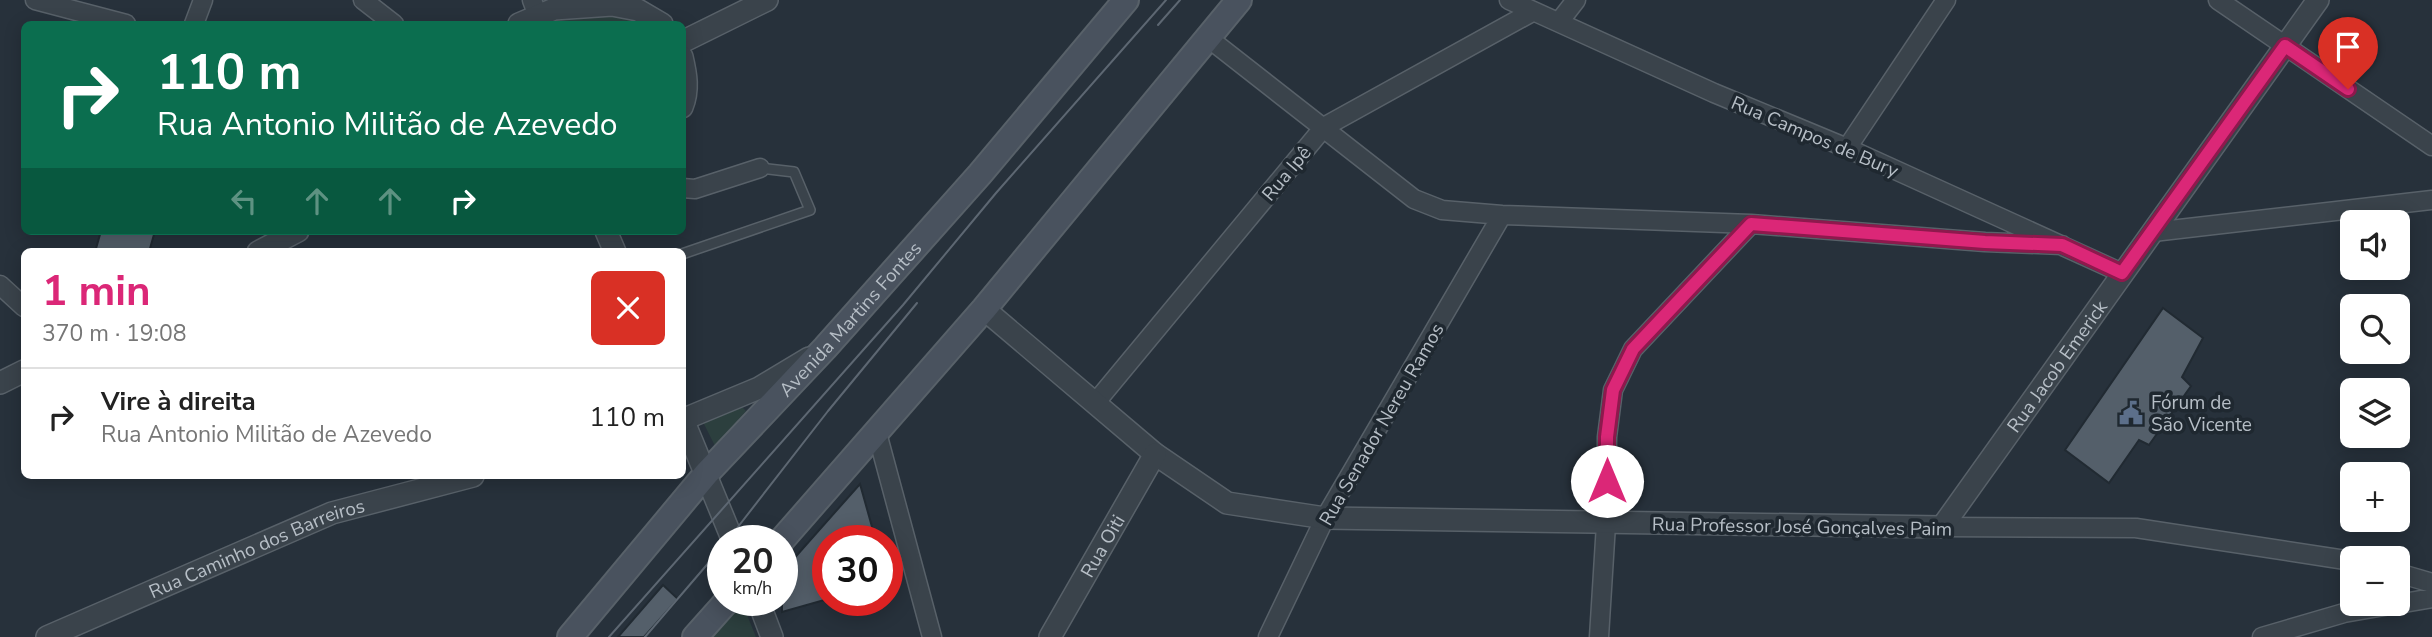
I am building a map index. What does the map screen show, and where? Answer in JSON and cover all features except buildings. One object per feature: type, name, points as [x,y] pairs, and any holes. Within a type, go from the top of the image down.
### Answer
[{"type":"main road","name":"Avenida Martins Fontes","points":[[570,637],[706,474],[825,348],[980,174],[1126,0]]},
{"type":"main road","points":[[795,525],[984,309],[1238,0]]},
{"type":"main road","points":[[695,637],[714,616]]},
{"type":"street","points":[[35,0],[115,21]]},
{"type":"street","points":[[195,21],[203,0]]},
{"type":"street","points":[[363,0],[390,21]]},
{"type":"street","points":[[686,40],[767,0]]},
{"type":"street","name":"Rua Campos de Bury","points":[[1509,0],[1714,93],[1847,148],[2122,273]]},
{"type":"street","points":[[1559,22],[1576,0]]},
{"type":"street","points":[[1847,148],[1947,0]]},
{"type":"street","points":[[2218,0],[2432,146]]},
{"type":"street","name":"Rua Jacob Emerick","points":[[1942,527],[2318,0]]},
{"type":"street","points":[[530,13],[612,5],[638,10],[657,21]]},
{"type":"street","name":"Rua Ipê","points":[[1096,402],[1324,127],[1532,12]]},
{"type":"street","points":[[1207,37],[1414,199],[1442,210],[1502,215],[1751,224],[1985,242],[2062,245]]},
{"type":"street","points":[[686,72],[686,99]]},
{"type":"street","points":[[686,188],[695,188],[760,168]]},
{"type":"street","points":[[2153,232],[2432,200]]},
{"type":"street","name":"Rua Senador Nereu Ramos","points":[[1268,637],[1325,518],[1502,215]]},
{"type":"street","points":[[1599,637],[1606,524],[1607,437],[1613,390],[1633,349],[1751,224]]},
{"type":"street","points":[[266,248],[290,235]]},
{"type":"street","points":[[0,285],[21,304]]},
{"type":"street","name":"Rua Professor José Gonçalves Paim","points":[[984,309],[1155,454],[1227,503],[1325,518],[1606,524],[2136,528],[2340,559]]},
{"type":"street","points":[[686,418],[759,388],[825,348]]},
{"type":"street","points":[[0,383],[21,372]]},
{"type":"street","points":[[686,426],[727,525]]},
{"type":"street","points":[[877,433],[932,637]]},
{"type":"street","name":"Rua Oiti","points":[[1049,637],[1155,454]]},
{"type":"street","name":"Rua Caminho dos Barreiros","points":[[47,637],[329,514],[462,479]]},
{"type":"street","points":[[2410,577],[2432,583]]},
{"type":"street","points":[[2410,602],[2432,598]]},
{"type":"street","points":[[2262,637],[2340,614]]},
{"type":"street","points":[[764,616],[772,637]]},
{"type":"lane","points":[[686,253],[810,210],[794,173],[760,168]]},
{"type":"green space","points":[[623,15],[642,21],[551,21]]},
{"type":"green space","points":[[741,406],[746,411],[715,446],[703,422]]},
{"type":"green space","points":[[719,616],[747,616],[756,637],[700,637]]},
{"type":"tram line","points":[[609,637],[903,305],[996,193],[1166,0]]},
{"type":"tram line","points":[[1158,25],[1180,0]]},
{"type":"tram line","points":[[739,525],[917,303]]},
{"type":"tram line","points":[[645,637],[707,565]]},
{"type":"place","name":"Fórum de São Vicente","points":[[2131,413]]},
{"type":"route","points":[[1607,481],[1607,437],[1613,390],[1633,349],[1751,224],[1985,242],[2062,245],[2122,273],[2285,46],[2348,89]]}]
